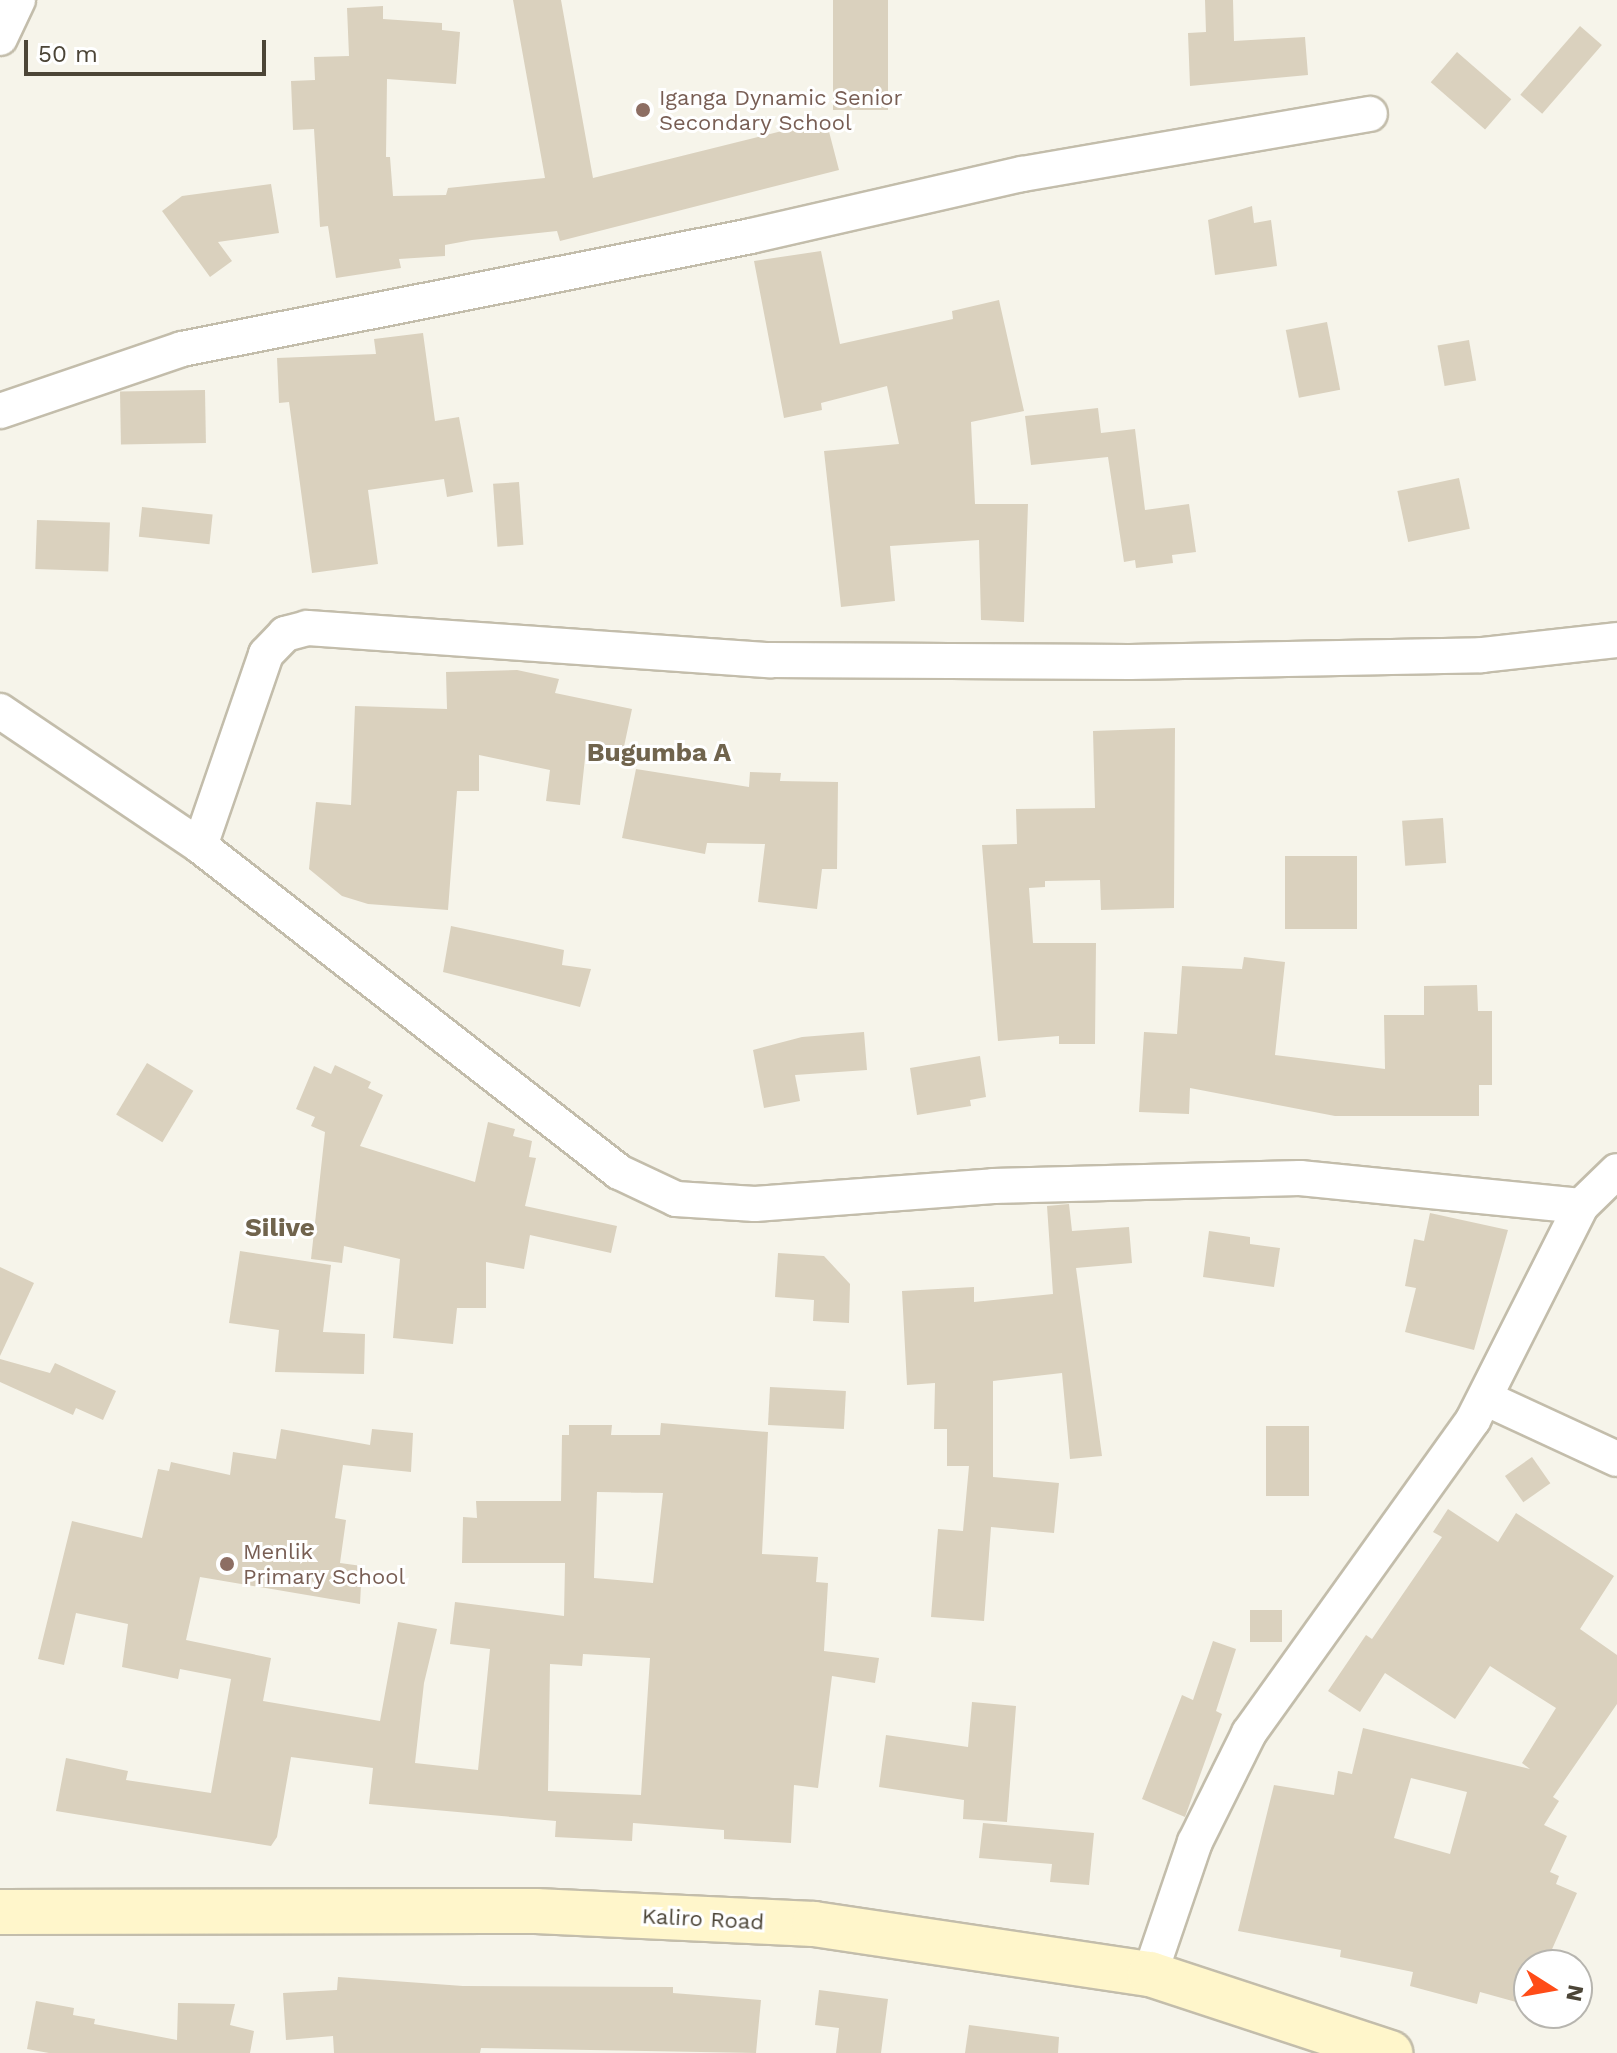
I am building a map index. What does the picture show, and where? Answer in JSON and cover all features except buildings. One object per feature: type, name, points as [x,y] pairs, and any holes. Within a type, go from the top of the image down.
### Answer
[{"type":"main road","name":"Kaliro Road","points":[[0,1912],[536,1911],[814,1924],[1150,1974],[1390,2053]]},
{"type":"street","points":[[0,38],[18,0]]},
{"type":"street","points":[[0,411],[182,349],[751,236],[1022,174],[1370,114]]},
{"type":"street","points":[[200,846],[266,654],[285,634],[307,628],[786,660],[1130,662],[1466,656],[1617,640]]},
{"type":"street","points":[[0,711],[200,846],[619,1172],[676,1199],[755,1204],[993,1186],[1300,1178],[1581,1206]]},
{"type":"street","points":[[1150,1974],[1195,1842],[1249,1733],[1485,1398],[1581,1206],[1617,1171]]},
{"type":"street","points":[[1485,1398],[1617,1459]]},
{"type":"place","name":"Iganga Dynamic Senior Secondary School","points":[[643,110]]},
{"type":"place","name":"Menlik Primary School","points":[[227,1564]]},
{"type":"district","name":"Bugumba A","points":[[659,753]]},
{"type":"district","name":"Silive","points":[[280,1228]]}]
